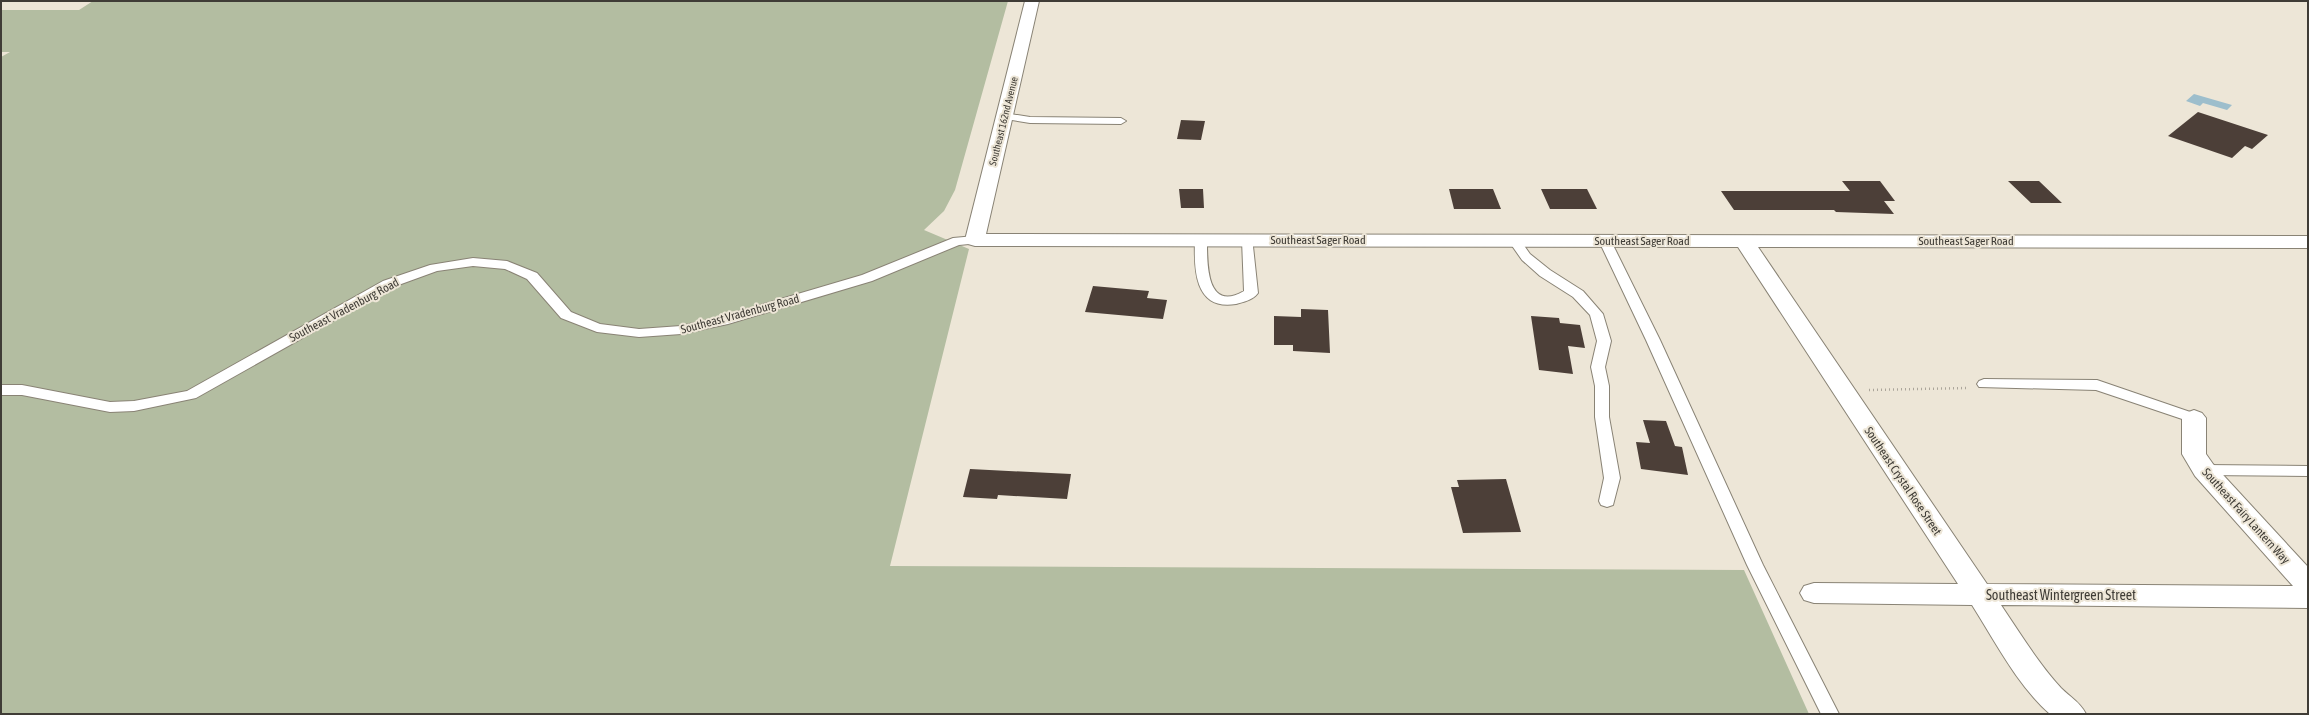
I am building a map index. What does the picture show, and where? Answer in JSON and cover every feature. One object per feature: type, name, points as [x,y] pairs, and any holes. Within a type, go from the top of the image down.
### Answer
[{"type":"street","name":"Southeast 162nd Avenue","points":[[975,240],[1032,1]]},
{"type":"street","name":"Southeast Sager Road","points":[[975,240],[2308,242]]},
{"type":"street","name":"Southeast Crystal Rose Street","points":[[1744,241],[2029,669],[2051,697],[2071,714]]},
{"type":"street","name":"Southeast Fairy Lantern Way","points":[[2194,418],[2194,454],[2204,470],[2308,585]]},
{"type":"street","name":"Southeast Wintergreen Street","points":[[1814,593],[2308,597]]},
{"type":"lane","points":[[1004,116],[1030,120],[1121,121]]},
{"type":"lane","name":"Southeast Vradenburg Road","points":[[1,390],[29,391],[110,407],[134,406],[191,395],[388,284],[435,268],[458,264],[473,262],[507,265],[532,276],[566,315],[597,328],[639,333],[681,330],[723,321],[868,278],[957,241],[975,240]]},
{"type":"lane","points":[[1201,240],[1203,286],[1212,296],[1226,300],[1242,299],[1251,293],[1248,240]]},
{"type":"lane","points":[[1514,240],[1526,257],[1545,273],[1578,294],[1596,314],[1604,341],[1598,367],[1602,386],[1602,417],[1612,478],[1607,501]]},
{"type":"lane","points":[[1605,240],[1653,340],[1755,565],[1830,714]]},
{"type":"lane","points":[[1984,384],[2097,385],[2194,418]]},
{"type":"lane","points":[[2204,470],[2308,471]]},
{"type":"path","points":[[1843,390],[1973,388],[1984,384]]},
{"type":"green space","points":[[93,1],[1008,1],[955,190],[944,211],[924,230],[969,249],[890,566],[1744,570],[1809,714],[1,714],[1,57],[10,52],[1,52],[1,10],[79,10]]},
{"type":"water","points":[[2194,94],[2232,105],[2227,110],[2203,103],[2200,106],[2186,101]]},
{"type":"building","points":[[2198,112],[2268,135],[2252,149],[2245,146],[2232,158],[2168,136]]},
{"type":"building","points":[[1181,120],[1205,121],[1201,140],[1177,139]]},
{"type":"building","points":[[1842,181],[1880,181],[1895,201],[1884,201],[1894,214],[1836,212],[1834,210],[1734,210],[1721,191],[1850,191]]},
{"type":"building","points":[[2008,181],[2039,181],[2062,203],[2031,203]]},
{"type":"building","points":[[1179,189],[1203,189],[1204,208],[1181,208]]},
{"type":"building","points":[[1449,189],[1493,189],[1501,209],[1454,209]]},
{"type":"building","points":[[1541,189],[1587,189],[1597,209],[1550,209]]},
{"type":"building","points":[[1093,286],[1149,291],[1147,298],[1167,300],[1163,319],[1085,312]]},
{"type":"building","points":[[1301,309],[1328,310],[1330,353],[1293,351],[1293,345],[1274,345],[1274,316],[1301,317]]},
{"type":"building","points":[[1531,316],[1559,318],[1560,323],[1580,325],[1585,348],[1568,346],[1573,374],[1539,370]]},
{"type":"building","points":[[1643,420],[1666,421],[1675,446],[1682,447],[1688,475],[1641,469],[1636,442],[1650,443]]},
{"type":"building","points":[[970,469],[1071,474],[1067,499],[998,495],[997,499],[963,497]]},
{"type":"building","points":[[1506,479],[1521,532],[1463,533],[1451,487],[1459,487],[1457,480]]}]
